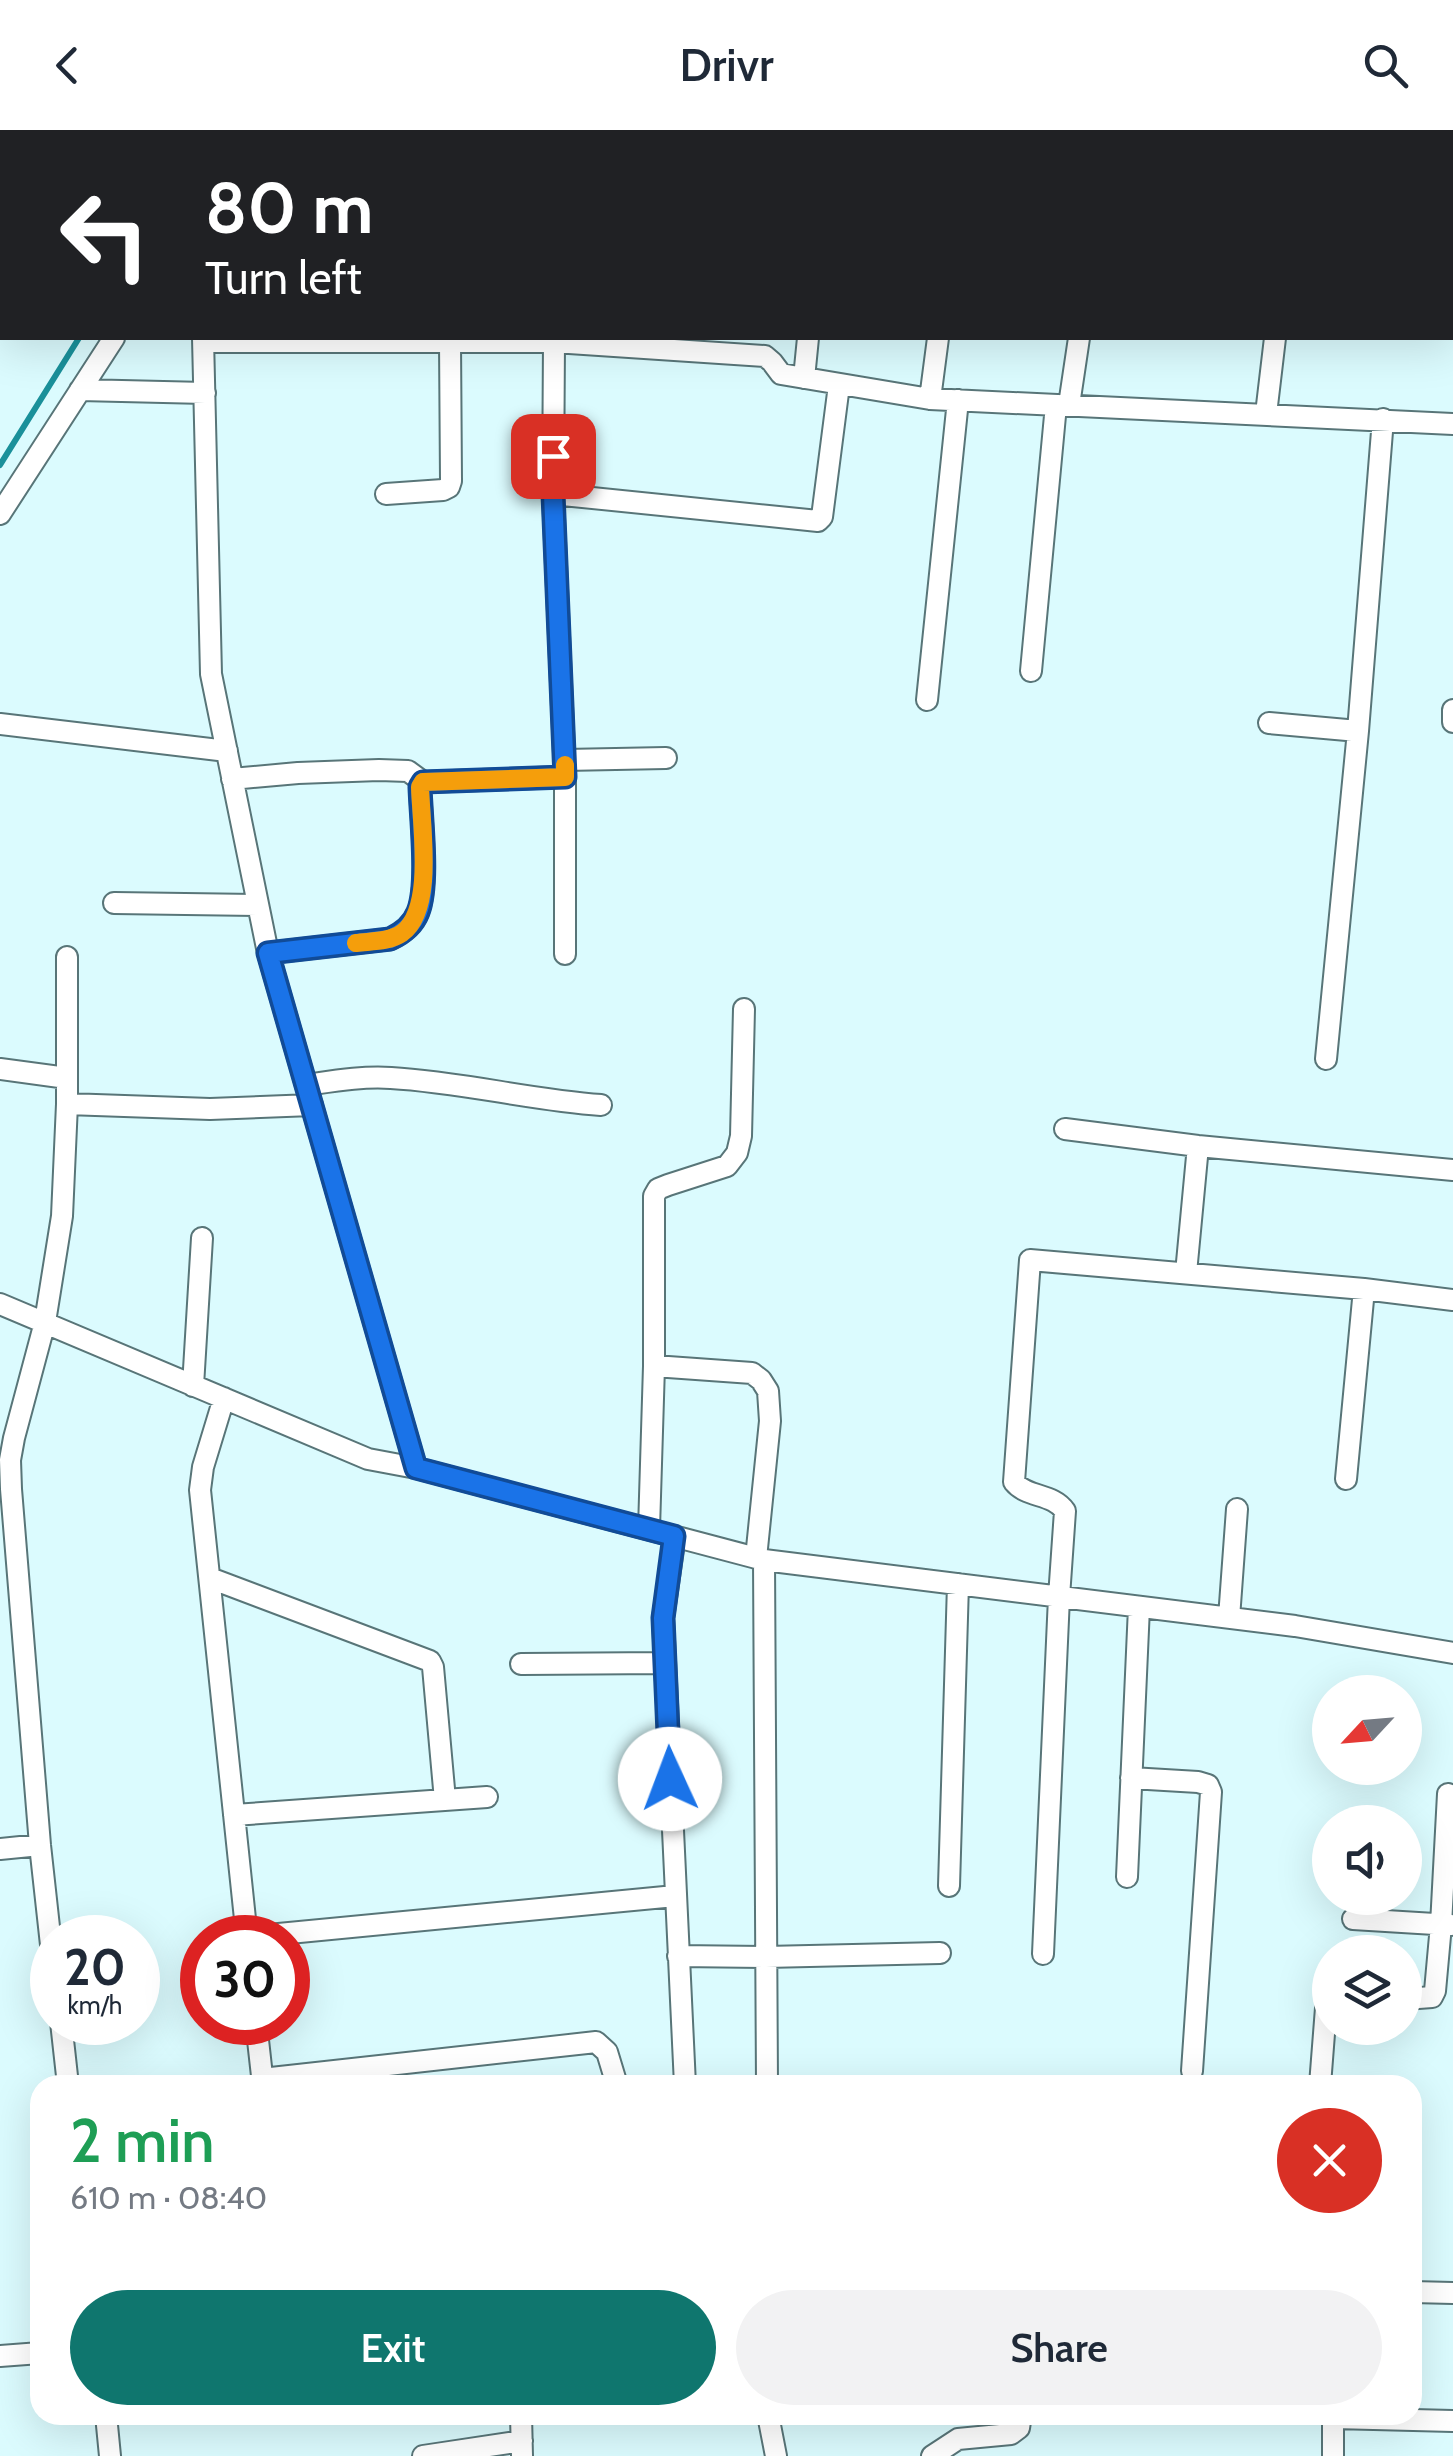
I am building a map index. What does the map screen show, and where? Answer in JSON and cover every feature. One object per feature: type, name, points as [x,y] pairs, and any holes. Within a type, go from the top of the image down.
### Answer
[{"type":"street","points":[[0,514],[113,340]]},
{"type":"street","points":[[416,1468],[268,953],[212,674],[204,340],[529,340],[724,345],[764,356],[781,374],[930,399],[1453,424]]},
{"type":"street","points":[[804,378],[808,340]]},
{"type":"street","points":[[930,399],[938,340]]},
{"type":"street","points":[[1031,670],[1062,405],[1078,340]]},
{"type":"street","points":[[1266,414],[1276,340]]},
{"type":"street","points":[[386,494],[443,490],[452,481],[450,342]]},
{"type":"street","points":[[554,342],[553,494],[565,768],[565,954]]},
{"type":"street","points":[[553,494],[818,521],[822,516],[838,385]]},
{"type":"street","points":[[80,390],[205,392]]},
{"type":"street","points":[[927,700],[958,400]]},
{"type":"street","points":[[1326,1059],[1383,419]]},
{"type":"street","points":[[1453,710],[1453,722]]},
{"type":"street","points":[[1270,723],[1358,732]]},
{"type":"street","points":[[0,724],[227,751]]},
{"type":"street","points":[[232,779],[379,770],[408,771],[423,782],[666,758]]},
{"type":"street","points":[[268,953],[390,939],[412,924],[424,892],[420,787],[423,782]]},
{"type":"street","points":[[114,903],[258,905]]},
{"type":"street","points":[[48,1915],[10,1460],[45,1322],[62,1216],[67,957]]},
{"type":"street","points":[[650,1529],[654,1196],[658,1189],[727,1166],[737,1153],[744,1009]]},
{"type":"street","points":[[0,1069],[67,1078]]},
{"type":"street","points":[[67,1104],[210,1109],[308,1095],[353,1078],[389,1078],[601,1105]]},
{"type":"street","points":[[1065,1129],[1453,1170]]},
{"type":"street","points":[[1186,1273],[1198,1146]]},
{"type":"street","points":[[194,1386],[202,1238]]},
{"type":"street","points":[[1044,1954],[1065,1510],[1056,1500],[1019,1488],[1014,1482],[1028,1264],[1033,1260],[1453,1300]]},
{"type":"street","points":[[1346,1479],[1364,1289]]},
{"type":"street","points":[[0,1304],[368,1459],[416,1468],[760,1559],[1295,1626],[1453,1652]]},
{"type":"street","points":[[654,1366],[752,1373],[768,1391],[770,1421],[760,1559],[767,2075]]},
{"type":"street","points":[[224,1398],[200,1490],[245,1915]]},
{"type":"street","points":[[1229,1618],[1238,1509]]},
{"type":"street","points":[[674,1536],[663,1618],[684,2075]]},
{"type":"street","points":[[210,1578],[430,1661],[445,1800]]},
{"type":"street","points":[[949,1886],[958,1584]]},
{"type":"street","points":[[1127,1877],[1138,1606]]},
{"type":"street","points":[[522,1664],[665,1663]]},
{"type":"street","points":[[1131,1778],[1198,1782],[1208,1785],[1211,1792],[1192,2071]]},
{"type":"street","points":[[1422,1998],[1432,1998],[1435,1991],[1447,1925],[1448,1794]]},
{"type":"street","points":[[234,1816],[487,1797]]},
{"type":"street","points":[[0,1849],[40,1845]]},
{"type":"street","points":[[310,1931],[674,1896]]},
{"type":"street","points":[[1353,1920],[1447,1925]]},
{"type":"street","points":[[678,1956],[940,1952]]},
{"type":"street","points":[[403,2074],[596,2042],[607,2052],[614,2075]]},
{"type":"street","points":[[64,2045],[67,2075]]},
{"type":"street","points":[[258,2045],[261,2075]]},
{"type":"street","points":[[1321,2075],[1323,2045]]},
{"type":"street","points":[[1422,2292],[1453,2293]]},
{"type":"street","points":[[0,2356],[30,2353]]},
{"type":"street","points":[[1422,2420],[1453,2421]]},
{"type":"street","points":[[107,2425],[110,2456]]},
{"type":"street","points":[[770,2425],[776,2456]]},
{"type":"street","points":[[932,2456],[958,2440],[1011,2434],[1020,2425]]},
{"type":"street","points":[[1333,2425],[1333,2456]]},
{"type":"street","points":[[423,2456],[522,2449]]},
{"type":"waterway","points":[[0,465],[78,340]]},
{"type":"slow traffic","points":[[356,943],[401,934],[418,912],[424,892],[420,787],[423,782],[565,777],[565,765]]},
{"type":"route","points":[[553,456],[565,777],[423,782],[420,787],[424,892],[412,924],[390,939],[268,953],[416,1468],[674,1536],[663,1618],[670,1779]]}]
